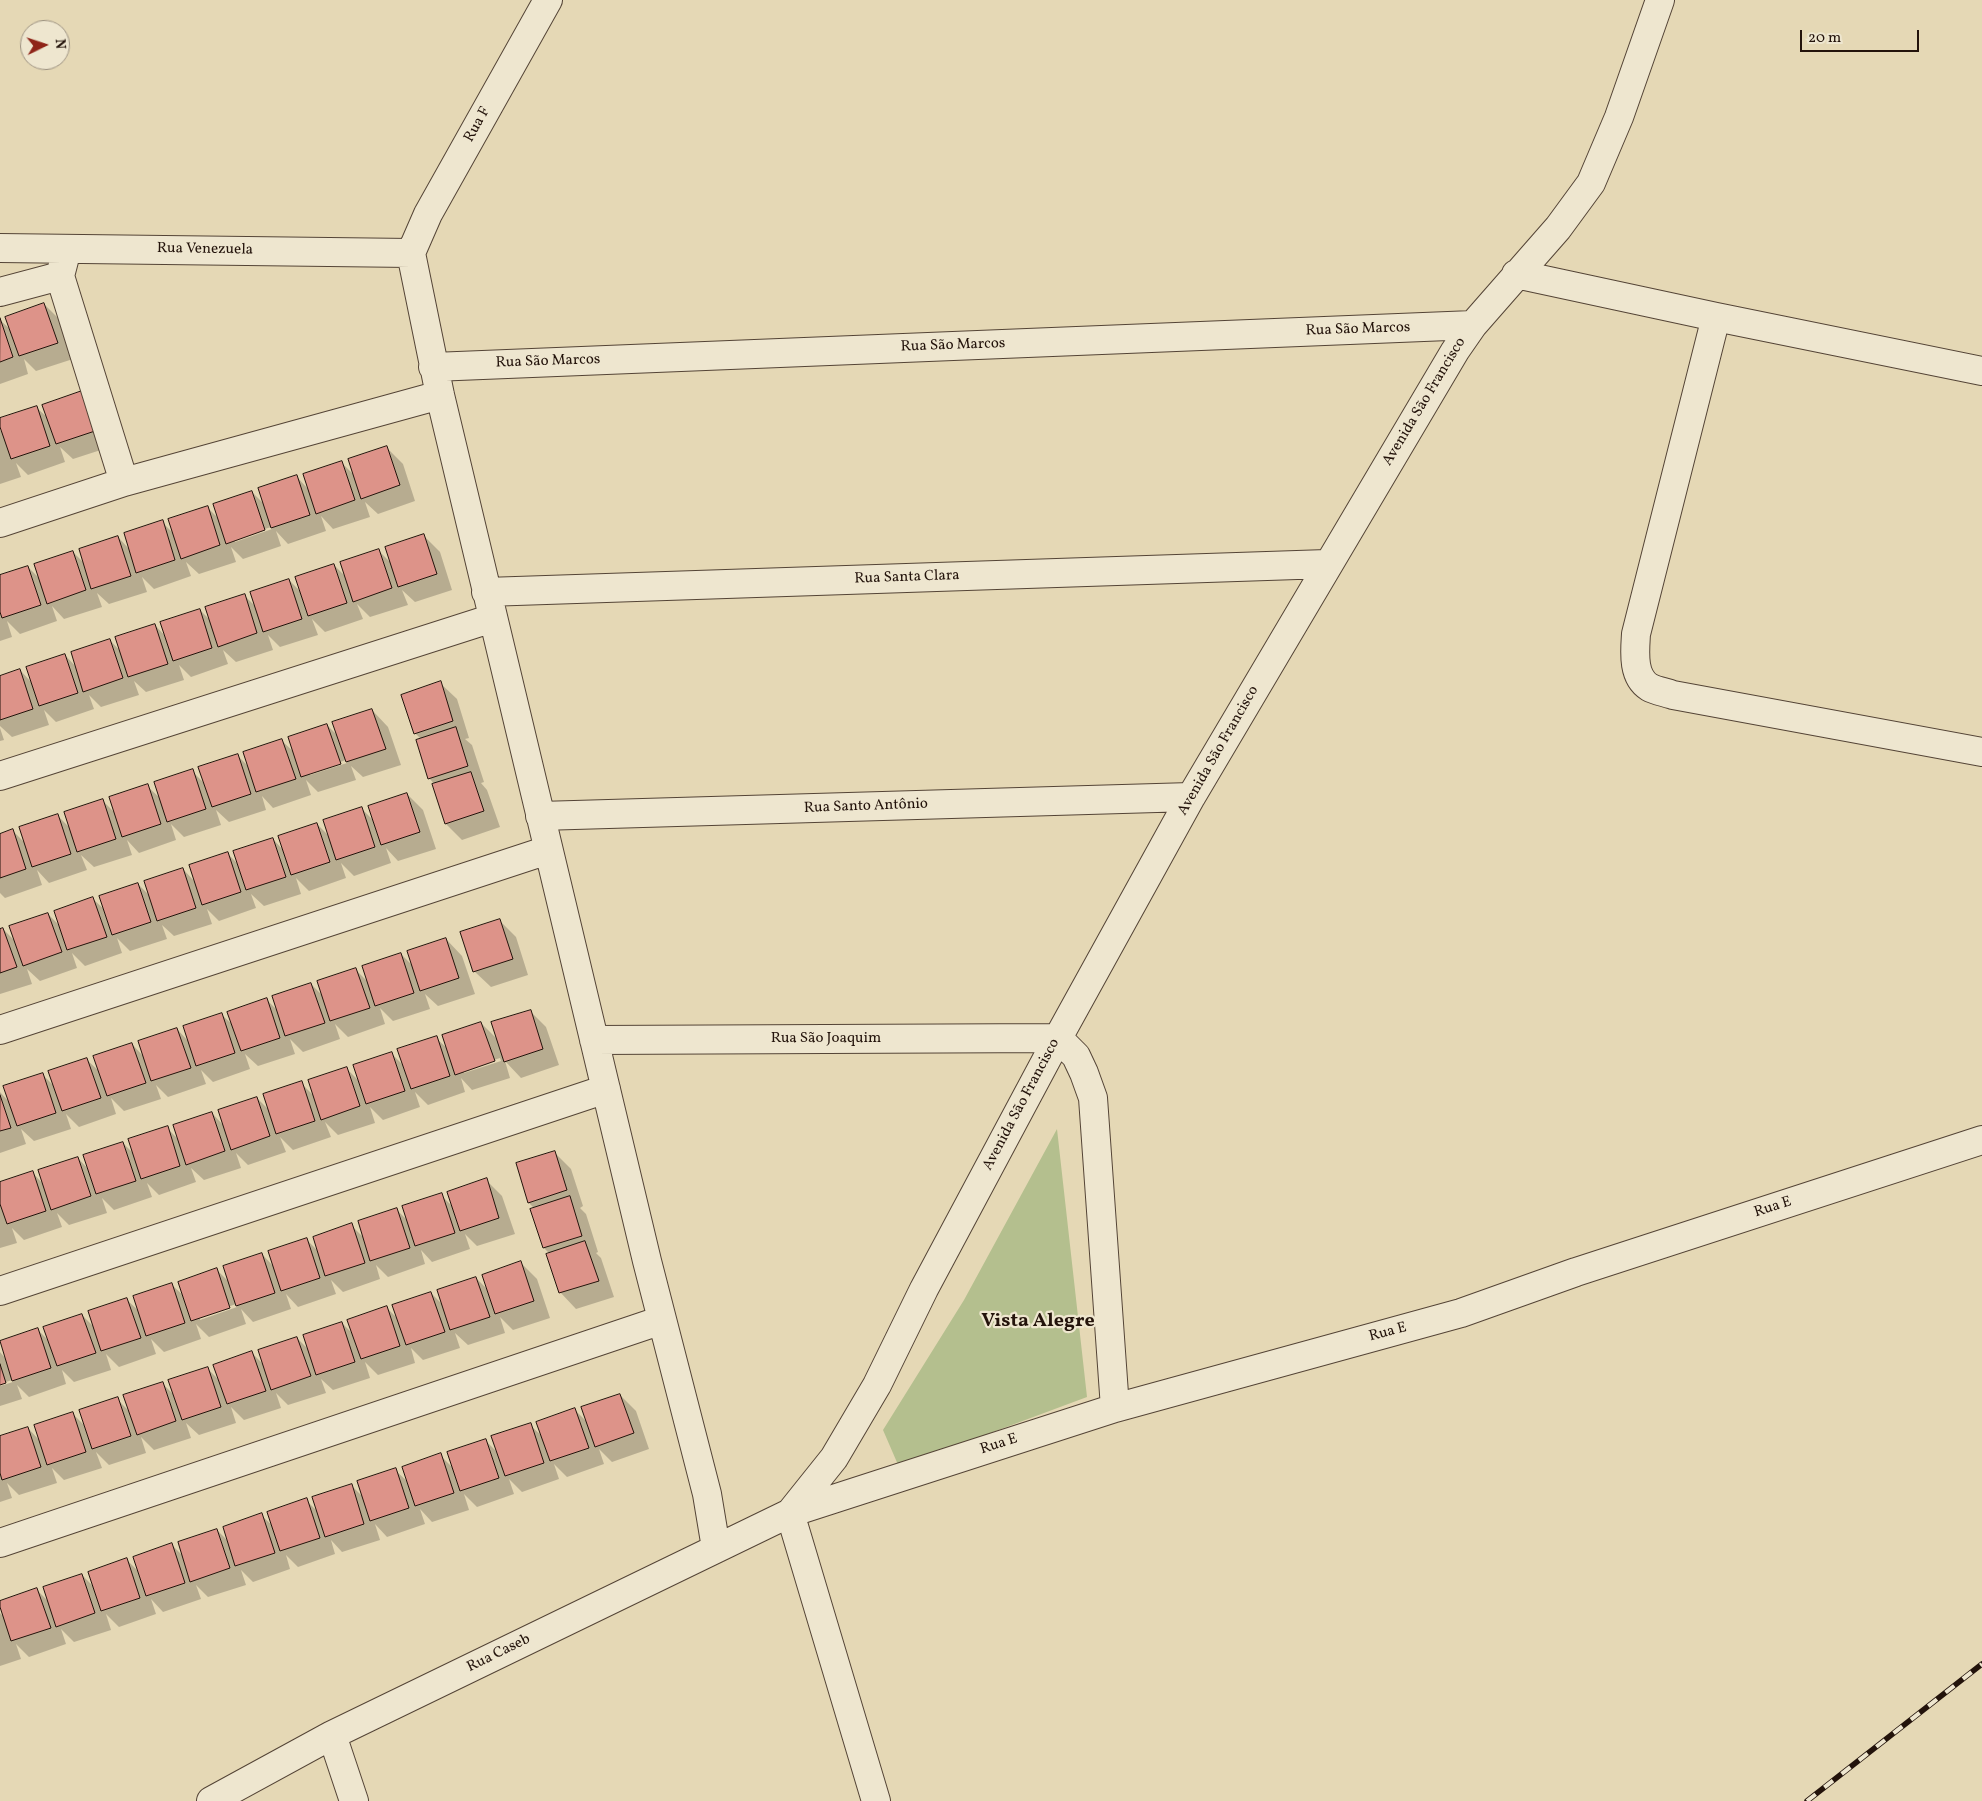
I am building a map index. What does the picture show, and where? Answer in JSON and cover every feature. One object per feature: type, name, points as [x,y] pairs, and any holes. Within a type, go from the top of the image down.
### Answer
[{"type":"street","name":"Rua F","points":[[411,253],[428,214],[548,0]]},
{"type":"street","name":"Avenida São Francisco","points":[[790,1513],[834,1458],[877,1385],[924,1289],[1058,1038],[1191,797],[1327,564],[1455,351],[1473,325],[1558,228],[1591,183],[1619,117],[1660,0]]},
{"type":"street","name":"Rua Venezuela","points":[[0,248],[411,253]]},
{"type":"street","points":[[67,249],[60,276],[124,482]]},
{"type":"street","points":[[411,253],[433,367],[662,1320],[707,1494],[716,1548]]},
{"type":"street","points":[[1516,274],[1982,371]]},
{"type":"street","points":[[0,292],[60,276]]},
{"type":"street","points":[[1716,317],[1636,634],[1635,659],[1640,678],[1650,687],[1672,695],[1982,752]]},
{"type":"street","name":"Rua São Marcos","points":[[433,367],[1473,325]]},
{"type":"street","points":[[0,523],[124,482],[440,395]]},
{"type":"street","name":"Rua Santa Clara","points":[[486,592],[1327,564]]},
{"type":"street","points":[[0,776],[493,618]]},
{"type":"street","name":"Rua Santo Antônio","points":[[540,816],[1191,797]]},
{"type":"street","points":[[0,1030],[548,850]]},
{"type":"street","points":[[1058,1038],[1076,1056],[1093,1098],[1115,1408]]},
{"type":"street","name":"Rua São Joaquim","points":[[594,1040],[1058,1038]]},
{"type":"street","points":[[0,1291],[606,1089]]},
{"type":"street","name":"Rua E","points":[[790,1513],[1115,1408],[1461,1313],[1576,1272],[1982,1140]]},
{"type":"street","points":[[0,1543],[662,1320]]},
{"type":"street","points":[[790,1513],[876,1801]]},
{"type":"street","name":"Rua Caseb","points":[[211,1801],[332,1735],[790,1513]]},
{"type":"street","points":[[332,1735],[354,1801]]},
{"type":"green space","points":[[1057,1129],[1087,1397],[899,1467],[883,1430],[964,1300]]},
{"type":"building","points":[[44,303],[58,343],[19,356],[5,317]]},
{"type":"building","points":[[0,318],[13,357],[0,362]]},
{"type":"building","points":[[82,391],[95,431],[56,444],[42,405]]},
{"type":"building","points":[[37,406],[50,446],[11,459],[0,427],[0,418]]},
{"type":"building","points":[[387,446],[400,485],[361,499],[348,459]]},
{"type":"building","points":[[342,461],[355,500],[316,514],[303,474]]},
{"type":"building","points":[[297,475],[310,515],[271,528],[258,488]]},
{"type":"building","points":[[252,491],[265,530],[226,544],[213,504]]},
{"type":"building","points":[[208,506],[220,545],[181,559],[168,519]]},
{"type":"building","points":[[163,520],[175,560],[136,573],[124,533]]},
{"type":"building","points":[[424,534],[437,574],[398,587],[385,547]]},
{"type":"building","points":[[118,536],[131,576],[91,589],[79,549]]},
{"type":"building","points":[[379,549],[392,588],[353,602],[340,562]]},
{"type":"building","points":[[73,551],[86,590],[47,604],[34,564]]},
{"type":"building","points":[[334,564],[347,603],[308,616],[295,577]]},
{"type":"building","points":[[28,566],[41,605],[2,618],[0,612],[0,575]]},
{"type":"building","points":[[289,579],[302,619],[263,632],[250,592]]},
{"type":"building","points":[[245,594],[257,633],[218,647],[205,607]]},
{"type":"building","points":[[200,609],[212,648],[173,661],[160,622]]},
{"type":"building","points":[[155,624],[168,664],[128,677],[115,637]]},
{"type":"building","points":[[110,639],[123,678],[83,692],[71,652]]},
{"type":"building","points":[[65,654],[78,693],[39,706],[26,667]]},
{"type":"building","points":[[20,669],[33,709],[0,720],[0,676]]},
{"type":"building","points":[[441,681],[453,721],[414,734],[401,695]]},
{"type":"building","points":[[372,709],[386,749],[346,762],[332,722]]},
{"type":"building","points":[[327,724],[341,764],[301,777],[288,737]]},
{"type":"building","points":[[456,727],[468,766],[428,779],[416,740]]},
{"type":"building","points":[[282,739],[296,779],[256,792],[243,752]]},
{"type":"building","points":[[238,754],[251,794],[212,807],[198,767]]},
{"type":"building","points":[[193,769],[206,809],[167,822],[154,782]]},
{"type":"building","points":[[471,772],[484,811],[445,824],[432,784]]},
{"type":"building","points":[[148,784],[161,824],[122,837],[109,797]]},
{"type":"building","points":[[407,793],[420,832],[381,845],[368,806]]},
{"type":"building","points":[[103,799],[116,839],[77,852],[64,812]]},
{"type":"building","points":[[362,807],[375,847],[336,860],[323,820]]},
{"type":"building","points":[[58,814],[71,854],[32,867],[19,827]]},
{"type":"building","points":[[317,823],[330,862],[291,875],[278,836]]},
{"type":"building","points":[[13,829],[26,869],[0,878],[0,834]]},
{"type":"building","points":[[273,838],[286,877],[246,890],[233,851]]},
{"type":"building","points":[[228,852],[241,892],[202,905],[189,865]]},
{"type":"building","points":[[183,868],[196,908],[157,921],[144,881]]},
{"type":"building","points":[[138,883],[151,922],[112,935],[99,896]]},
{"type":"building","points":[[93,897],[107,937],[67,950],[54,911]]},
{"type":"building","points":[[48,913],[62,952],[23,966],[9,926]]},
{"type":"building","points":[[500,919],[513,959],[473,972],[460,932]]},
{"type":"building","points":[[3,928],[17,967],[0,973],[0,929]]},
{"type":"building","points":[[446,938],[459,978],[420,991],[407,951]]},
{"type":"building","points":[[401,953],[414,993],[375,1006],[362,966]]},
{"type":"building","points":[[356,968],[370,1008],[330,1021],[317,981]]},
{"type":"building","points":[[311,983],[325,1023],[285,1036],[272,996]]},
{"type":"building","points":[[267,998],[280,1038],[241,1051],[227,1012]]},
{"type":"building","points":[[531,1010],[543,1049],[504,1062],[491,1022]]},
{"type":"building","points":[[222,1013],[235,1053],[196,1066],[183,1026]]},
{"type":"building","points":[[481,1022],[495,1061],[455,1075],[442,1035]]},
{"type":"building","points":[[177,1028],[191,1068],[151,1081],[138,1041]]},
{"type":"building","points":[[437,1036],[450,1076],[411,1089],[397,1049]]},
{"type":"building","points":[[132,1043],[146,1083],[107,1096],[93,1056]]},
{"type":"building","points":[[392,1052],[405,1091],[366,1104],[353,1065]]},
{"type":"building","points":[[87,1058],[101,1098],[62,1111],[48,1071]]},
{"type":"building","points":[[347,1067],[360,1106],[321,1120],[308,1080]]},
{"type":"building","points":[[43,1073],[56,1113],[17,1126],[3,1086]]},
{"type":"building","points":[[302,1081],[315,1121],[276,1134],[263,1094]]},
{"type":"building","points":[[0,1095],[11,1128],[0,1131]]},
{"type":"building","points":[[257,1097],[270,1136],[231,1150],[218,1110]]},
{"type":"building","points":[[212,1112],[225,1151],[186,1165],[173,1125]]},
{"type":"building","points":[[168,1126],[180,1166],[141,1179],[128,1139]]},
{"type":"building","points":[[123,1142],[136,1181],[96,1194],[83,1155]]},
{"type":"building","points":[[555,1151],[567,1190],[528,1203],[516,1163]]},
{"type":"building","points":[[78,1157],[91,1196],[51,1210],[38,1170]]},
{"type":"building","points":[[33,1171],[46,1211],[7,1224],[0,1204],[0,1182]]},
{"type":"building","points":[[487,1178],[499,1218],[460,1231],[447,1192]]},
{"type":"building","points":[[442,1193],[455,1233],[415,1246],[402,1206]]},
{"type":"building","points":[[570,1196],[582,1236],[543,1248],[530,1209]]},
{"type":"building","points":[[397,1208],[410,1248],[370,1261],[358,1221]]},
{"type":"building","points":[[352,1223],[365,1263],[325,1276],[313,1237]]},
{"type":"building","points":[[307,1238],[320,1278],[281,1291],[268,1251]]},
{"type":"building","points":[[585,1241],[599,1281],[559,1293],[546,1254]]},
{"type":"building","points":[[262,1253],[275,1293],[236,1306],[223,1266]]},
{"type":"building","points":[[521,1261],[534,1301],[495,1314],[482,1275]]},
{"type":"building","points":[[217,1268],[230,1308],[191,1321],[178,1282]]},
{"type":"building","points":[[476,1277],[490,1317],[450,1330],[437,1290]]},
{"type":"building","points":[[172,1283],[185,1323],[146,1336],[133,1296]]},
{"type":"building","points":[[431,1292],[445,1332],[406,1345],[392,1305]]},
{"type":"building","points":[[127,1298],[141,1338],[101,1351],[88,1311]]},
{"type":"building","points":[[387,1306],[400,1346],[361,1359],[347,1320]]},
{"type":"building","points":[[82,1314],[96,1353],[57,1366],[43,1327]]},
{"type":"building","points":[[342,1322],[355,1362],[316,1375],[303,1335]]},
{"type":"building","points":[[38,1328],[51,1368],[12,1381],[0,1341]]},
{"type":"building","points":[[297,1337],[311,1376],[271,1390],[258,1350]]},
{"type":"building","points":[[252,1351],[266,1391],[227,1404],[213,1365]]},
{"type":"building","points":[[0,1364],[6,1383],[0,1385]]},
{"type":"building","points":[[208,1367],[221,1407],[182,1420],[168,1380]]},
{"type":"building","points":[[163,1382],[176,1421],[137,1435],[123,1395]]},
{"type":"building","points":[[620,1394],[634,1433],[595,1447],[581,1407]]},
{"type":"building","points":[[118,1397],[131,1436],[92,1449],[79,1410]]},
{"type":"building","points":[[575,1408],[589,1448],[550,1461],[536,1422]]},
{"type":"building","points":[[73,1412],[86,1452],[47,1465],[34,1425]]},
{"type":"building","points":[[531,1423],[544,1463],[505,1476],[491,1436]]},
{"type":"building","points":[[28,1427],[41,1467],[2,1480],[0,1473],[0,1436]]},
{"type":"building","points":[[486,1439],[499,1478],[460,1491],[447,1452]]},
{"type":"building","points":[[441,1453],[454,1493],[415,1506],[402,1467]]},
{"type":"building","points":[[396,1468],[409,1508],[370,1521],[357,1481]]},
{"type":"building","points":[[352,1484],[364,1524],[325,1537],[312,1497]]},
{"type":"building","points":[[307,1498],[320,1538],[280,1551],[267,1512]]},
{"type":"building","points":[[262,1513],[275,1553],[235,1566],[223,1527]]},
{"type":"building","points":[[217,1529],[230,1568],[190,1582],[178,1542]]},
{"type":"building","points":[[172,1543],[185,1583],[146,1596],[133,1557]]},
{"type":"building","points":[[127,1558],[140,1598],[101,1611],[88,1572]]},
{"type":"building","points":[[82,1574],[95,1613],[56,1627],[43,1587]]},
{"type":"building","points":[[37,1588],[51,1628],[11,1641],[0,1607],[0,1601]]},
{"type":"railway","points":[[1807,1801],[1982,1664]]},
{"type":"district","name":"Vista Alegre","points":[[1038,1322]]}]
